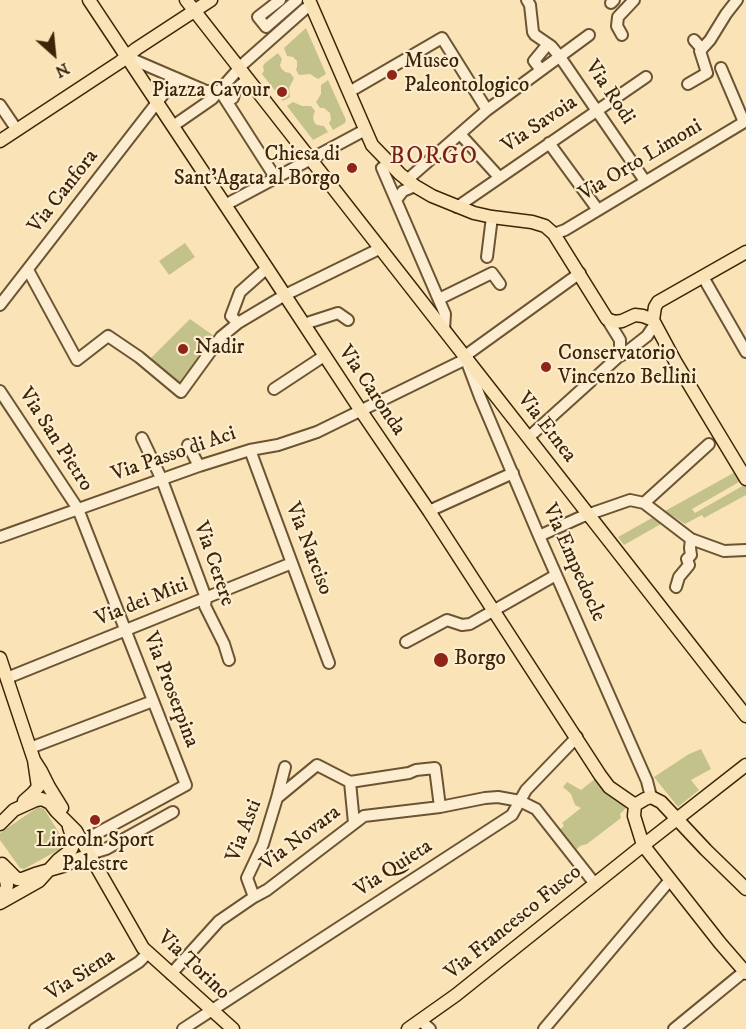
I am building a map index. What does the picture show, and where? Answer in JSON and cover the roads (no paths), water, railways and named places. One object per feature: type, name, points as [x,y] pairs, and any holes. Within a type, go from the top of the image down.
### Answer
[{"type":"main road","name":"Via Caronda","points":[[89,0],[429,511],[600,775],[609,788],[631,803]]},
{"type":"main road","points":[[186,0],[237,65]]},
{"type":"main road","points":[[0,141],[211,0]]},
{"type":"main road","points":[[304,1],[353,90],[371,144],[411,183],[432,196],[474,213],[545,226],[554,234],[607,319],[615,322],[635,315],[644,316],[654,322],[743,474]]},
{"type":"main road","name":"Via Etnea","points":[[237,65],[746,716]]},
{"type":"main road","points":[[654,322],[655,307],[658,302],[746,252]]},
{"type":"main road","points":[[0,658],[32,754],[38,787],[0,824]]},
{"type":"main road","points":[[1,897],[39,881],[73,847],[73,839],[62,807],[32,754]]},
{"type":"main road","name":"Via Francesco Fusco","points":[[408,1029],[425,1025],[475,980],[746,765]]},
{"type":"main road","points":[[745,886],[706,850],[661,802],[651,797],[631,803],[643,845],[745,972]]},
{"type":"main road","points":[[0,815],[42,798],[51,802],[56,811],[66,820]]},
{"type":"main road","name":"Via Torino","points":[[66,820],[86,840],[90,859],[148,953],[233,1029]]},
{"type":"main road","points":[[1,863],[17,879],[63,867],[81,858],[90,859]]},
{"type":"main road","points":[[1,863],[8,885],[1,897]]},
{"type":"street","points":[[274,36],[258,17],[280,0]]},
{"type":"street","name":"Via Rodi","points":[[527,0],[530,5],[533,32],[560,57],[645,181]]},
{"type":"street","points":[[622,35],[617,26],[618,17],[634,0]]},
{"type":"street","points":[[688,84],[707,73],[700,51],[737,0]]},
{"type":"street","points":[[266,27],[284,11],[304,1]]},
{"type":"street","points":[[173,126],[213,94],[237,65],[292,20],[304,1]]},
{"type":"street","points":[[284,11],[292,20]]},
{"type":"street","points":[[396,200],[460,134],[487,110],[589,35]]},
{"type":"street","points":[[353,90],[442,38],[487,110]]},
{"type":"street","points":[[694,40],[702,49]]},
{"type":"street","points":[[541,70],[534,61],[548,44]]},
{"type":"street","points":[[127,57],[227,101],[274,178]]},
{"type":"street","points":[[721,68],[745,121]]},
{"type":"street","name":"Via Savoia","points":[[458,207],[646,77]]},
{"type":"street","name":"Via Canfora","points":[[0,305],[176,78]]},
{"type":"street","points":[[227,101],[233,98],[235,90],[248,79]]},
{"type":"street","points":[[0,105],[17,130]]},
{"type":"street","name":"Via Orto Limoni","points":[[554,234],[565,230],[745,121]]},
{"type":"street","points":[[225,205],[274,178],[312,162],[365,130]]},
{"type":"street","points":[[460,134],[499,177]]},
{"type":"street","points":[[549,143],[598,210]]},
{"type":"street","points":[[389,163],[382,168],[446,314],[444,330]]},
{"type":"street","points":[[487,257],[492,217]]},
{"type":"street","points":[[28,270],[77,360],[108,336],[139,357],[181,392],[221,337],[238,322],[285,295],[381,248]]},
{"type":"street","points":[[238,322],[231,316],[240,292],[267,268]]},
{"type":"street","points":[[439,299],[492,273],[500,284]]},
{"type":"street","name":"Via Passo di Aci","points":[[0,537],[199,466],[317,432],[466,359],[469,353],[580,273]]},
{"type":"street","points":[[703,277],[746,352]]},
{"type":"street","points":[[304,324],[338,313],[348,320]]},
{"type":"street","points":[[607,319],[620,340],[618,357]]},
{"type":"street","points":[[529,437],[618,357],[647,336],[654,322]]},
{"type":"street","points":[[274,389],[324,356]]},
{"type":"street","name":"Via Empedocle","points":[[466,359],[539,536],[647,781],[651,797]]},
{"type":"street","name":"Via San Pietro","points":[[0,391],[78,509]]},
{"type":"street","name":"Via Cerere","points":[[142,438],[162,480],[206,598],[205,606],[229,660]]},
{"type":"street","points":[[644,503],[709,444]]},
{"type":"street","points":[[188,445],[199,466]]},
{"type":"street","name":"Via Narciso","points":[[250,450],[329,663]]},
{"type":"street","points":[[429,511],[513,473]]},
{"type":"street","points":[[539,536],[581,517],[630,500],[644,503],[691,539],[723,551],[746,550]]},
{"type":"street","name":"Via Proserpina","points":[[78,509],[186,785],[154,802]]},
{"type":"street","points":[[676,586],[679,577],[689,565],[687,559],[691,555],[691,539]]},
{"type":"street","name":"Via dei Miti","points":[[7,678],[292,563]]},
{"type":"street","points":[[406,642],[445,621],[468,625],[556,575]]},
{"type":"street","points":[[32,754],[153,701]]},
{"type":"street","name":"Via Quieta","points":[[183,1029],[512,815],[526,790],[577,737]]},
{"type":"street","name":"Via Asti","points":[[254,897],[247,878],[262,844],[277,798],[317,765],[350,782]]},
{"type":"street","points":[[277,798],[285,767]]},
{"type":"street","points":[[354,823],[350,782],[435,768],[440,807]]},
{"type":"street","name":"Via Novara","points":[[171,974],[219,921],[267,890],[364,816],[440,807],[485,798],[498,797],[520,801]]},
{"type":"street","points":[[520,801],[536,809],[595,884]]},
{"type":"street","points":[[86,840],[154,802],[168,815],[90,859]]},
{"type":"street","points":[[544,1029],[670,880]]},
{"type":"street","name":"Via Siena","points":[[35,1029],[139,962],[148,953]]},
{"type":"street","points":[[674,1029],[745,972]]},
{"type":"place","name":"Museo Paleontologico","points":[[392,75]]},
{"type":"place","name":"Piazza Cavour","points":[[282,92]]},
{"type":"place","name":"Chiesa di Sant'Agata al Borgo","points":[[352,168]]},
{"type":"place","name":"Nadir","points":[[183,349]]},
{"type":"place","name":"Conservatorio Vincenzo Bellini","points":[[546,367]]},
{"type":"place","name":"Borgo","points":[[441,660]]},
{"type":"place","name":"Lincoln Sport Palestre","points":[[95,820]]},
{"type":"district","name":"BORGO","points":[[434,158]]}]
